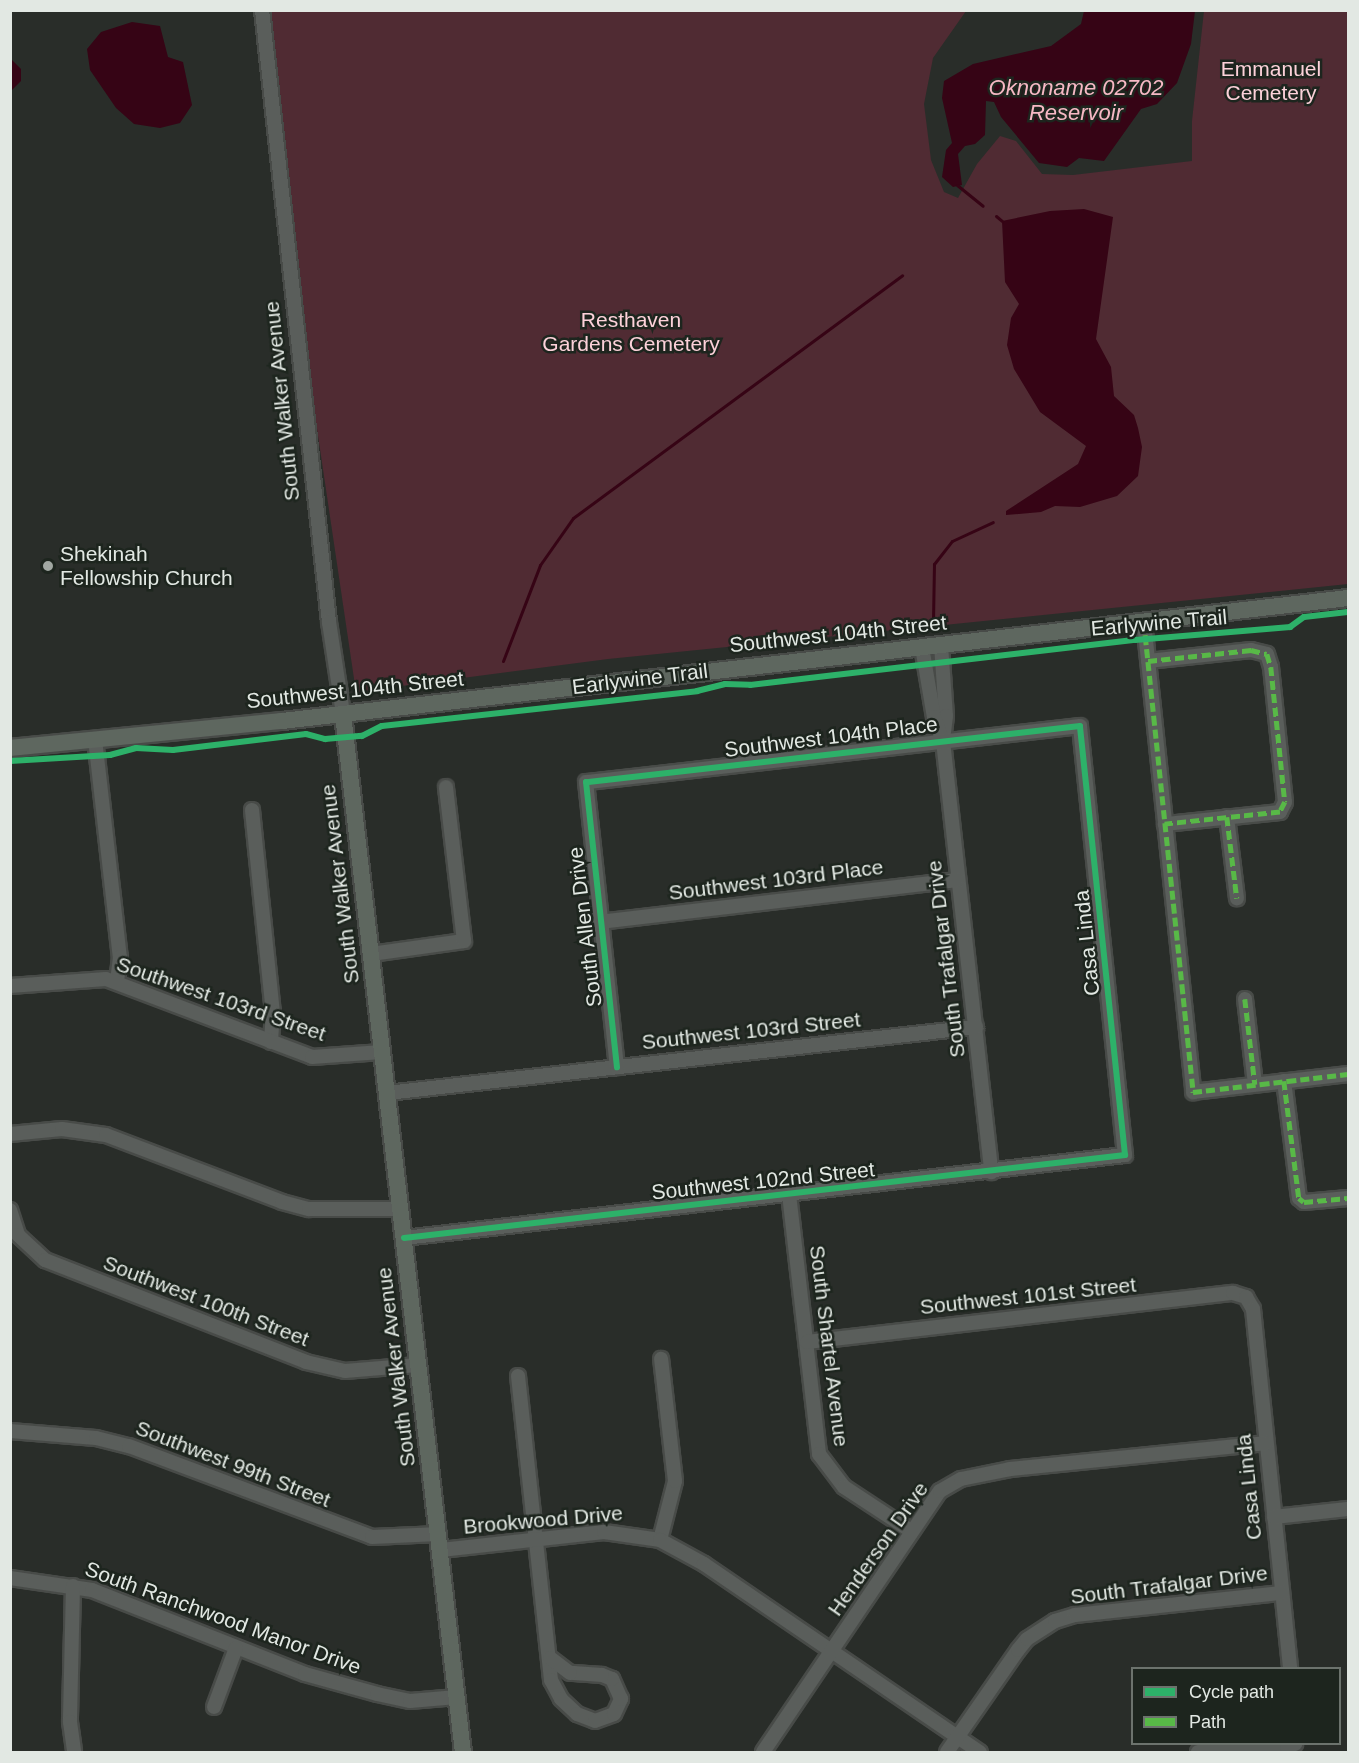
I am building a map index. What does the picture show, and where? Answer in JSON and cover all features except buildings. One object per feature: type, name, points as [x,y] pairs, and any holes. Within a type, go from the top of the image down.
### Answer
[{"type":"main road","name":"Southwest 104th Street","points":[[10,748],[343,714],[1348,598]]},
{"type":"main road","name":"South Walker Avenue","points":[[343,714],[463,1752]]},
{"type":"street","name":"South Walker Avenue","points":[[262,10],[329,622],[343,714]]},
{"type":"street","points":[[1144,622],[1193,1092],[1348,1074]]},
{"type":"street","name":"South Trafalgar Drive","points":[[941,645],[946,716],[943,741],[991,1172]]},
{"type":"street","name":"South Trafalgar Drive","points":[[922,647],[933,717],[943,741]]},
{"type":"street","points":[[1148,661],[1251,650],[1267,654],[1285,802],[1280,812],[1165,824]]},
{"type":"street","name":"Southwest 104th Place","points":[[586,782],[1080,726]]},
{"type":"street","name":"Casa Linda","points":[[1080,726],[1125,1155]]},
{"type":"street","points":[[95,739],[120,957],[117,982]]},
{"type":"street","name":"South Allen Drive","points":[[586,782],[617,1067]]},
{"type":"street","points":[[371,954],[464,942],[446,787]]},
{"type":"street","points":[[252,810],[273,1012],[271,1042]]},
{"type":"street","points":[[1227,818],[1238,898]]},
{"type":"street","name":"Southwest 103rd Place","points":[[600,922],[957,880]]},
{"type":"street","name":"Southwest 103rd Street","points":[[10,987],[86,978],[117,982],[271,1042],[319,1058],[382,1052]]},
{"type":"street","points":[[1245,999],[1255,1084]]},
{"type":"street","name":"Southwest 103rd Street","points":[[387,1093],[976,1027]]},
{"type":"street","points":[[1284,1081],[1299,1198],[1304,1202],[1348,1198]]},
{"type":"street","points":[[10,1134],[62,1129],[106,1135],[282,1202],[309,1209],[400,1209]]},
{"type":"street","name":"Southwest 102nd Street","points":[[404,1238],[1125,1155]]},
{"type":"street","name":"South Shartel Avenue","points":[[789,1194],[819,1454],[844,1487],[911,1531]]},
{"type":"street","name":"Southwest 100th Street","points":[[10,1210],[18,1235],[45,1260],[306,1362],[359,1371],[418,1365]]},
{"type":"street","name":"Southwest 101st Street","points":[[807,1342],[1233,1293],[1249,1301]]},
{"type":"street","name":"Casa Linda","points":[[1249,1301],[1290,1667]]},
{"type":"street","points":[[660,1540],[675,1481],[661,1359]]},
{"type":"street","points":[[518,1376],[536,1539],[550,1658],[554,1689],[567,1706],[589,1720],[605,1720],[614,1714],[621,1700],[612,1679],[597,1674],[570,1673],[550,1658]]},
{"type":"street","name":"Southwest 99th Street","points":[[10,1431],[96,1438],[129,1446],[372,1537],[440,1542]]},
{"type":"street","name":"Henderson Drive","points":[[763,1752],[940,1491],[961,1479],[1011,1469],[1265,1443]]},
{"type":"street","points":[[1274,1517],[1348,1509]]},
{"type":"street","name":"Brookwood Drive","points":[[440,1542],[536,1539],[617,1532],[660,1540],[704,1564],[980,1752]]},
{"type":"street","name":"South Ranchwood Manor Drive","points":[[10,1578],[73,1586],[127,1603],[305,1674],[396,1699],[424,1701],[457,1697]]},
{"type":"street","points":[[73,1586],[70,1722],[74,1752]]},
{"type":"street","name":"South Trafalgar Drive","points":[[946,1752],[1027,1639],[1055,1621],[1086,1614],[1282,1593]]},
{"type":"street","points":[[214,1707],[236,1648]]},
{"type":"street","points":[[1198,1752],[1291,1745]]},
{"type":"green space","name":"Resthaven Gardens Cemetery","points":[[271,11],[966,11],[933,58],[924,104],[931,160],[944,192],[958,198],[977,164],[1000,136],[1016,141],[1042,174],[1073,175],[1192,161],[1192,121],[1204,11],[1348,11],[1348,584],[608,659],[356,692],[316,422]]},
{"type":"water","name":"Oknoname 02702 Reservoir","points":[[1084,11],[1195,11],[1191,44],[1177,83],[1157,104],[1141,109],[1104,161],[1079,158],[1067,167],[1039,163],[1001,117],[994,102],[986,101],[985,135],[975,144],[965,146],[958,154],[962,185],[953,187],[942,177],[946,150],[952,143],[942,98],[944,81],[973,64],[1051,46],[1081,24]]},
{"type":"water","points":[[132,22],[160,26],[168,57],[183,62],[192,105],[180,123],[160,128],[134,124],[116,108],[90,70],[87,49],[101,32]]},
{"type":"water","points":[[11,59],[21,69],[21,81],[11,91]]},
{"type":"water","points":[[1084,209],[1113,217],[1096,339],[1111,367],[1114,396],[1134,415],[1138,428],[1142,447],[1138,476],[1117,496],[1080,507],[1055,506],[1041,512],[1006,515],[1006,511],[1078,464],[1086,446],[1040,412],[1014,369],[1007,345],[1011,318],[1019,304],[1005,282],[1002,221],[1050,211]]},
{"type":"waterway","points":[[957,185],[983,206]]},
{"type":"waterway","points":[[996,216],[1002,221]]},
{"type":"waterway","points":[[503,661],[540,565],[573,518],[902,275]]},
{"type":"waterway","points":[[937,629],[933,621],[934,564],[952,541],[993,522]]},
{"type":"marked path","points":[[1144,622],[1193,1092],[1348,1074]]},
{"type":"marked path","points":[[1148,661],[1251,650],[1267,654],[1271,667],[1285,802],[1280,812],[1165,824]]},
{"type":"marked path","points":[[1227,817],[1237,898]]},
{"type":"marked path","points":[[1245,999],[1255,1084]]},
{"type":"marked path","points":[[1284,1081],[1299,1198],[1304,1202],[1348,1198]]},
{"type":"cycle path","name":"Earlywine Trail","points":[[10,761],[110,755],[136,748],[173,750],[306,734],[325,739],[362,736],[382,726],[697,691],[725,684],[750,685],[1135,640],[1290,627],[1304,617],[1348,612]]},
{"type":"cycle path","points":[[404,1238],[1125,1155],[1080,726],[586,782],[617,1067]]},
{"type":"place","name":"Shekinah Fellowship Church","points":[[48,566]]},
{"type":"park label","name":"Emmanuel Cemetery","points":[[1271,81]]}]
